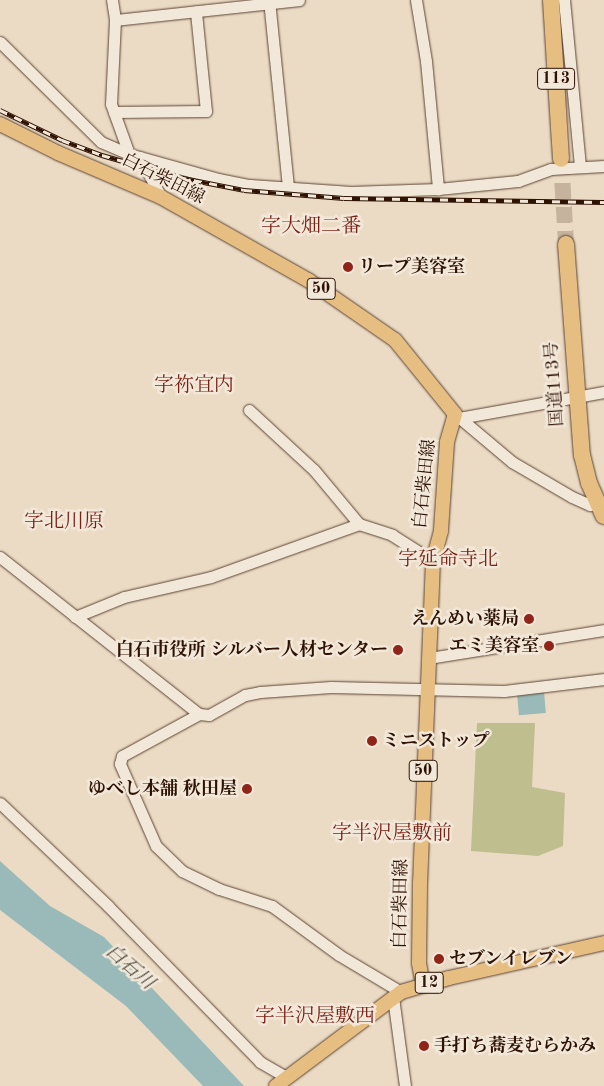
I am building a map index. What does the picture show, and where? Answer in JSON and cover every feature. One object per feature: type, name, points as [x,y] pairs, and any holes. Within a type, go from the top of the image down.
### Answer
[{"type":"highway","name":"113","points":[[550,0],[561,159]]},
{"type":"highway","name":"国道113号","points":[[566,244],[576,396],[582,455],[601,509]]},
{"type":"main road","name":"白石柴田線","points":[[0,124],[58,153],[161,197],[286,266],[395,340],[457,416],[447,442],[441,532],[433,561],[420,882],[419,963],[423,985]]},
{"type":"main road","name":"12","points":[[281,1083],[397,995],[423,985],[604,943]]},
{"type":"street","points":[[112,0],[115,20],[110,79],[114,112],[134,156],[161,197]]},
{"type":"street","points":[[115,20],[299,0]]},
{"type":"street","points":[[416,0],[426,61],[438,190]]},
{"type":"street","points":[[564,0],[580,166]]},
{"type":"street","points":[[269,2],[288,187]]},
{"type":"street","points":[[114,112],[206,111],[196,12]]},
{"type":"street","points":[[0,42],[101,142],[134,156],[218,179],[351,192],[438,190],[518,180],[550,169],[604,166]]},
{"type":"street","points":[[457,416],[604,392]]},
{"type":"street","points":[[249,410],[314,470],[359,524],[392,535],[433,561]]},
{"type":"street","points":[[457,416],[512,462],[572,497],[601,509]]},
{"type":"street","points":[[75,617],[124,597],[211,577],[359,524]]},
{"type":"street","points":[[0,557],[199,714],[208,715],[245,695],[260,692],[331,687],[504,691],[604,679]]},
{"type":"street","points":[[429,658],[604,630]]},
{"type":"street","points":[[199,714],[122,756],[120,764],[156,846],[182,870],[219,889],[272,906],[397,995],[405,1086]]},
{"type":"street","points":[[0,803],[108,906],[281,1083]]},
{"type":"shaded area","points":[[477,723],[535,723],[532,787],[565,793],[563,846],[538,856],[471,851]]},
{"type":"water","points":[[544,692],[546,713],[519,715],[517,694]]},
{"type":"water","name":"白石川","points":[[0,861],[50,906],[104,937],[244,1086],[203,1086],[126,1006],[0,910]]},
{"type":"tunnel","points":[[561,159],[566,244]]},
{"type":"railway","points":[[0,110],[62,140],[102,155],[178,177],[244,190],[344,198],[604,202]]},
{"type":"place","name":"リープ美容室","points":[[348,267]]},
{"type":"place","name":"えんめい薬局","points":[[529,619]]},
{"type":"place","name":"エミ美容室","points":[[549,646]]},
{"type":"place","name":"白石市役所 シルバー人材センター","points":[[398,650]]},
{"type":"place","name":"ミニストップ","points":[[372,741]]},
{"type":"place","name":"ゆべし本舗 秋田屋","points":[[247,789]]},
{"type":"place","name":"セブンイレブン","points":[[439,959]]},
{"type":"place","name":"手打ち蕎麦むらかみ","points":[[424,1046]]},
{"type":"district","name":"字大畑二番","points":[[311,227]]},
{"type":"district","name":"字祢宜内","points":[[194,386]]},
{"type":"district","name":"字北川原","points":[[64,522]]},
{"type":"district","name":"字延命寺北","points":[[448,560]]},
{"type":"district","name":"字半沢屋敷前","points":[[392,834]]},
{"type":"district","name":"字半沢屋敷西","points":[[315,1017]]}]
